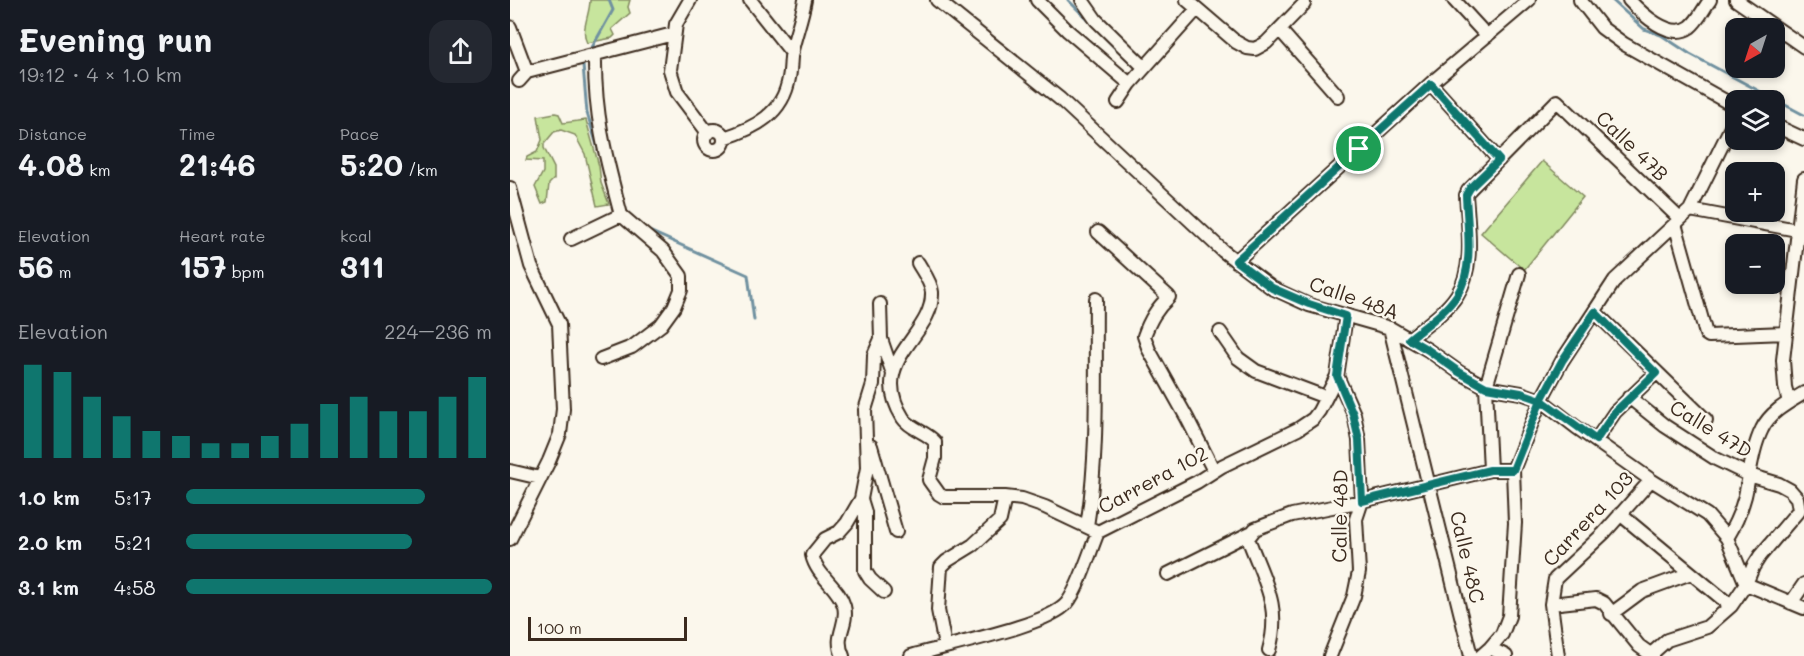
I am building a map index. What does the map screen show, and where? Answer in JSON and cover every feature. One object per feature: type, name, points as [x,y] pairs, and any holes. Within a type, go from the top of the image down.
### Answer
[{"type":"street","points":[[750,0],[792,53]]},
{"type":"street","points":[[686,1],[675,24],[670,70],[677,92],[708,133],[715,130],[724,138],[764,120],[783,100],[805,0]]},
{"type":"street","name":"Calle 48A","points":[[937,0],[1060,99],[1223,251],[1272,288],[1309,304],[1389,328],[1486,387],[1521,393],[1541,400],[1651,480],[1707,515],[1727,538],[1746,584]]},
{"type":"street","points":[[1037,0],[1068,31],[1130,84]]},
{"type":"street","points":[[1082,0],[1096,20],[1144,67]]},
{"type":"street","points":[[1454,0],[1487,36]]},
{"type":"street","points":[[1236,261],[1437,78],[1529,0]]},
{"type":"street","points":[[1580,0],[1602,28],[1624,44],[1725,100]]},
{"type":"street","points":[[1629,0],[1657,24],[1671,30],[1684,30],[1692,26],[1710,0]]},
{"type":"street","points":[[1736,0],[1804,47]]},
{"type":"street","points":[[1118,102],[1192,5],[1240,45],[1247,48],[1261,46],[1280,30],[1304,4]]},
{"type":"street","points":[[510,27],[523,76],[673,34]]},
{"type":"street","points":[[1280,30],[1338,96]]},
{"type":"street","points":[[593,55],[602,145],[621,215],[663,251],[681,276],[681,290],[674,307],[661,325],[632,347],[601,359]]},
{"type":"street","points":[[1409,339],[1441,313],[1460,290],[1466,271],[1468,250],[1466,195],[1470,188],[1499,160],[1431,84]]},
{"type":"street","name":"Calle 47B","points":[[1499,160],[1557,101],[1682,218]]},
{"type":"street","points":[[1785,130],[1804,139]]},
{"type":"street","points":[[1486,652],[1502,634],[1509,616],[1515,523],[1513,470],[1541,400],[1562,361],[1618,277],[1682,218],[1725,138]]},
{"type":"street","points":[[1789,402],[1785,387],[1783,360],[1798,267],[1797,230],[1804,179]]},
{"type":"street","points":[[510,188],[529,258],[538,282],[556,317],[562,359],[562,425],[510,540]]},
{"type":"street","points":[[571,239],[621,215]]},
{"type":"street","points":[[1682,218],[1797,230]]},
{"type":"street","points":[[1682,218],[1706,334],[1709,336],[1786,333]]},
{"type":"street","points":[[1098,232],[1169,297],[1159,306],[1150,320],[1144,336],[1149,350],[1214,471]]},
{"type":"street","points":[[892,374],[905,347],[927,315],[931,304],[932,290],[918,263]]},
{"type":"street","points":[[1490,470],[1486,387],[1519,274]]},
{"type":"street","points":[[910,656],[1002,632],[1052,615],[1066,605],[1073,594],[1092,529],[1096,299]]},
{"type":"street","points":[[880,304],[881,339],[892,374]]},
{"type":"street","points":[[1595,312],[1706,420]]},
{"type":"street","name":"Carrera 102","points":[[892,374],[897,408],[904,421],[930,435],[935,442],[929,480],[944,497],[1005,497],[1034,502],[1092,529],[1197,482],[1214,471],[1298,429],[1316,415],[1337,376],[1346,316]]},
{"type":"street","name":"Calle 48C","points":[[1389,328],[1471,656]]},
{"type":"street","points":[[1220,332],[1239,358],[1256,371],[1325,397]]},
{"type":"street","points":[[843,656],[838,646],[845,615],[844,606],[840,597],[815,566],[812,555],[825,539],[839,532],[847,524],[861,499],[867,468],[866,410],[873,384],[874,355],[881,339]]},
{"type":"street","points":[[1596,440],[1615,412],[1656,373]]},
{"type":"street","name":"Calle 48D","points":[[1330,656],[1354,596],[1359,572],[1356,519],[1362,501],[1359,440],[1353,414],[1337,376]]},
{"type":"street","points":[[1727,538],[1742,506],[1762,428],[1775,412],[1804,393]]},
{"type":"street","name":"Calle 47D","points":[[1629,397],[1665,426],[1691,443],[1749,475],[1779,484],[1790,490],[1797,498],[1799,510],[1760,556],[1746,584]]},
{"type":"street","points":[[866,430],[896,532]]},
{"type":"street","points":[[1168,574],[1250,539],[1255,528],[1292,515],[1362,501],[1490,470],[1513,470]]},
{"type":"street","points":[[510,471],[540,478]]},
{"type":"street","name":"Carrera 103","points":[[1558,656],[1551,604],[1555,579],[1651,480]]},
{"type":"street","points":[[945,646],[938,610],[941,567],[973,545],[1000,520],[1005,497]]},
{"type":"street","points":[[861,499],[865,512],[865,571],[884,592]]},
{"type":"street","points":[[1620,514],[1731,606]]},
{"type":"street","points":[[1250,539],[1272,596],[1275,618],[1269,650]]},
{"type":"street","points":[[1611,614],[1642,591],[1691,573]]},
{"type":"street","points":[[1551,604],[1596,599],[1604,603],[1639,646],[1651,655],[1667,640],[1707,627],[1731,606],[1746,584],[1804,608]]},
{"type":"street","points":[[1791,603],[1804,584]]},
{"type":"street","points":[[1486,652],[1506,656]]},
{"type":"green space","points":[[590,0],[630,0],[628,7],[630,13],[612,29],[615,35],[612,38],[587,43],[585,28]]},
{"type":"green space","points":[[559,114],[563,123],[586,120],[599,166],[601,183],[609,204],[597,206],[585,154],[575,135],[561,130],[554,132],[544,144],[554,168],[554,179],[549,184],[547,202],[542,204],[535,187],[543,172],[543,161],[526,160],[527,157],[537,152],[542,140],[538,116]]},
{"type":"green space","points":[[1542,161],[1583,197],[1524,270],[1481,233]]},
{"type":"waterway","points":[[590,51],[613,10],[609,0]]},
{"type":"waterway","points":[[1068,0],[1092,24]]},
{"type":"waterway","points":[[1612,0],[1644,29],[1661,35],[1690,54],[1804,115]]},
{"type":"waterway","points":[[1099,31],[1116,49]]},
{"type":"waterway","points":[[585,60],[583,65],[587,113],[601,158]]},
{"type":"waterway","points":[[645,229],[748,275],[754,320]]},
{"type":"route","points":[[1359,149],[1236,261],[1272,288],[1309,304],[1346,316],[1337,376],[1353,414],[1359,440],[1362,501],[1490,470],[1513,470],[1541,400],[1596,440],[1615,412],[1656,373],[1595,312],[1562,361],[1541,400],[1521,393],[1486,387],[1409,339],[1441,313],[1460,290],[1466,271],[1468,250],[1466,195],[1470,188],[1499,160],[1431,84],[1359,149]]}]
